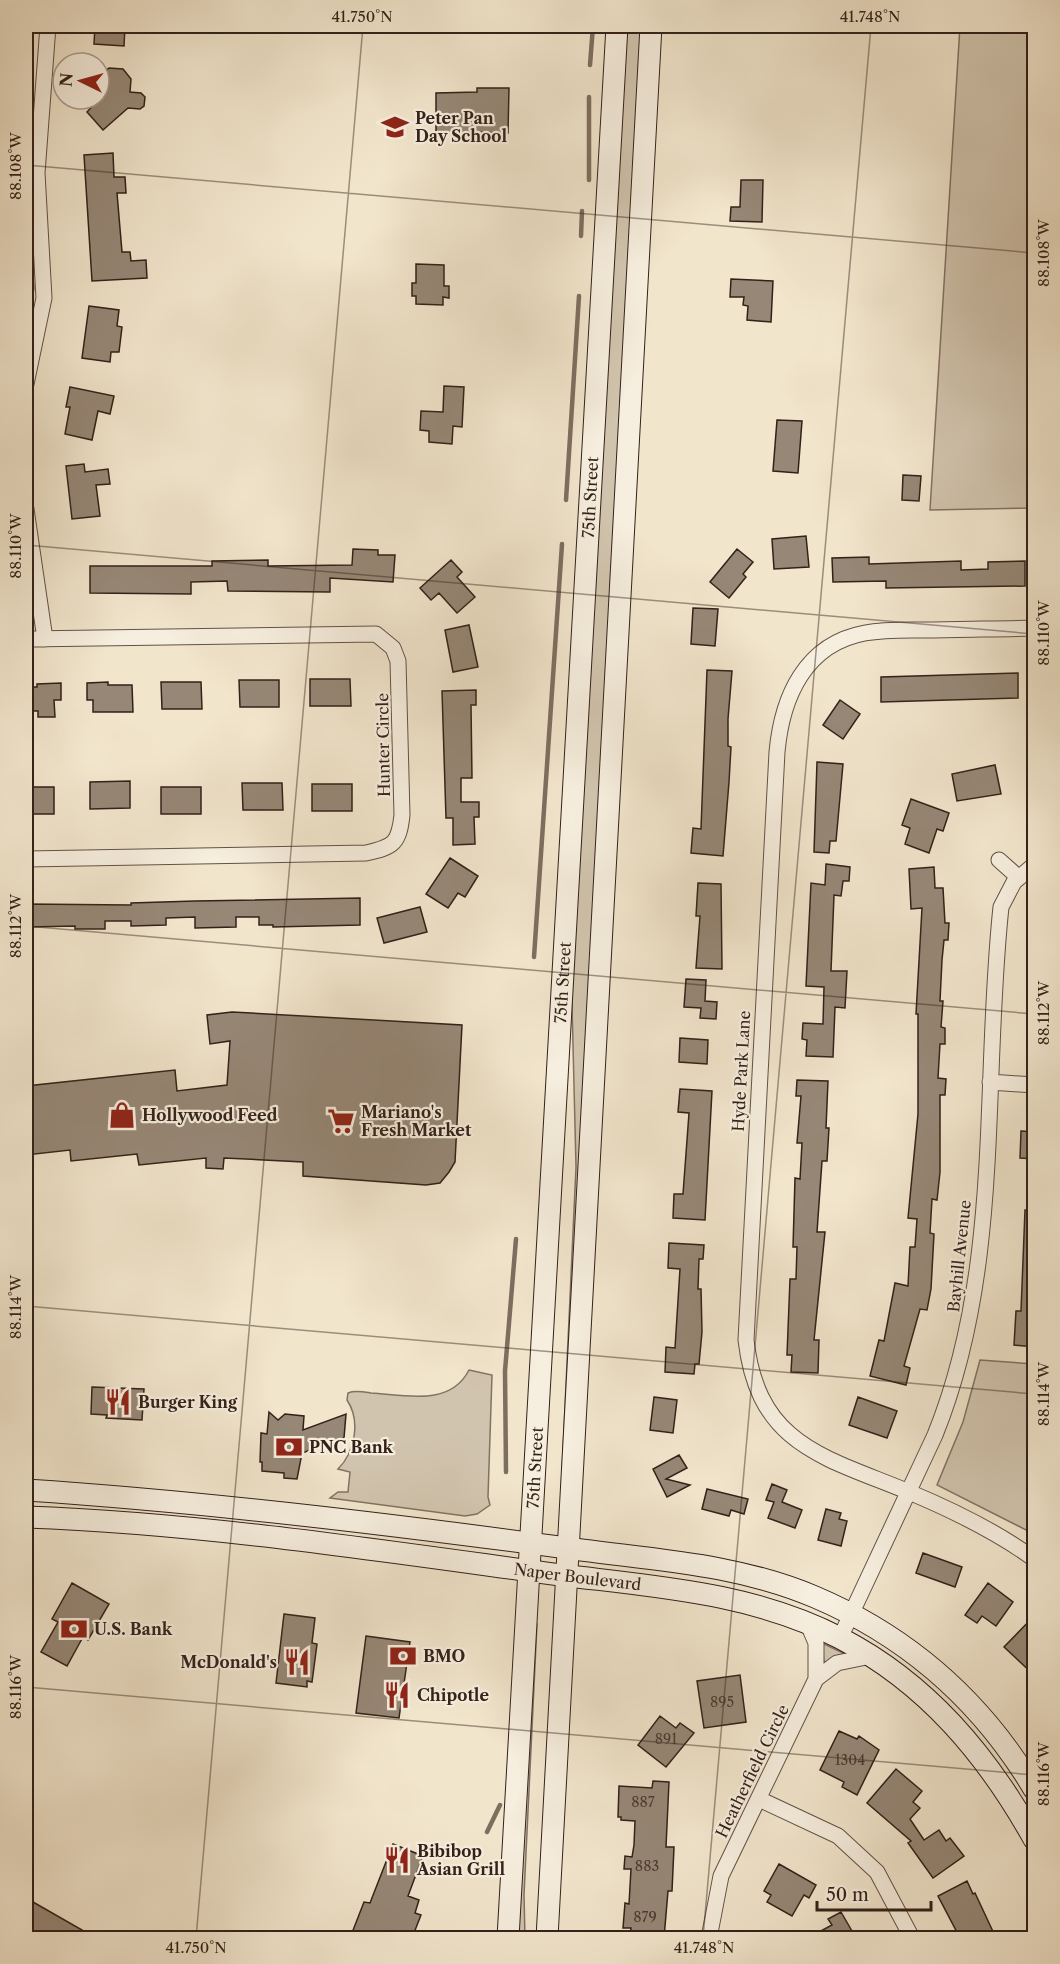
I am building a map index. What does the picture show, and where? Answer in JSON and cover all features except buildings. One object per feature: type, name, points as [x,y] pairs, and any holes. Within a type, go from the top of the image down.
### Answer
[{"type":"main road","name":"75th Street","points":[[507,1938],[617,26]]},
{"type":"main road","points":[[547,1938],[651,26]]},
{"type":"main road","name":"Naper Boulevard","points":[[26,1490],[168,1499],[530,1543],[718,1567],[788,1586],[850,1614],[919,1657],[957,1690],[996,1731],[1035,1789]]},
{"type":"main road","name":"Naper Boulevard","points":[[26,1517],[188,1528],[697,1592],[764,1606],[807,1622],[840,1638],[871,1656],[925,1695],[953,1722],[1005,1790],[1035,1839]]},
{"type":"street","points":[[26,384],[44,298],[32,205],[37,173],[48,26]]},
{"type":"street","points":[[26,509],[45,639]]},
{"type":"street","name":"Hyde Park Lane","points":[[1035,628],[887,631],[850,637],[820,653],[802,671],[784,707],[779,730],[748,1281],[747,1355],[766,1406],[798,1442],[824,1459],[910,1492],[982,1526],[1035,1558]]},
{"type":"street","name":"Hunter Circle","points":[[26,639],[376,634],[393,648],[398,661],[402,815],[397,839],[387,849],[366,853],[26,859]]},
{"type":"street","points":[[999,860],[1018,877]]},
{"type":"street","name":"Bayhill Avenue","points":[[840,1638],[910,1492],[947,1406],[972,1315],[982,1233],[1001,907],[1007,891],[1018,877],[1035,865]]},
{"type":"street","points":[[990,1082],[1035,1085]]},
{"type":"street","points":[[807,1622],[816,1643],[816,1679]]},
{"type":"street","points":[[816,1679],[837,1663],[871,1656]]},
{"type":"street","name":"Heatherfield Circle","points":[[710,1938],[721,1876],[816,1679]]},
{"type":"street","points":[[759,1799],[838,1836],[877,1872],[912,1938]]},
{"type":"shaded area","points":[[627,26],[642,26],[561,1493],[576,1167],[571,963]]},
{"type":"shaded area","points":[[960,26],[1034,26],[1034,508],[930,510]]},
{"type":"shaded area","points":[[26,223],[29,230],[34,288],[26,335]]},
{"type":"shaded area","points":[[26,577],[31,614],[26,626]]},
{"type":"shaded area","points":[[980,1360],[1034,1364],[1034,1534],[937,1485],[963,1422]]},
{"type":"shaded area","points":[[469,1370],[492,1375],[488,1497],[490,1505],[477,1514],[465,1516],[330,1498],[338,1492],[348,1492],[350,1472],[338,1469],[349,1454],[354,1436],[354,1417],[347,1400],[348,1393],[412,1396],[439,1394],[461,1382]]},
{"type":"shaded area","points":[[533,1623],[537,1624],[524,1895],[525,1938],[516,1938]]},
{"type":"shaded area","points":[[822,1643],[843,1653],[843,1654],[824,1663]]},
{"type":"waterway","points":[[590,65],[593,26]]},
{"type":"waterway","points":[[589,97],[589,180]]},
{"type":"waterway","points":[[581,236],[582,211]]},
{"type":"waterway","points":[[566,500],[579,296]]},
{"type":"waterway","points":[[534,957],[562,544]]},
{"type":"waterway","points":[[506,1472],[505,1371],[516,1239]]},
{"type":"waterway","points":[[487,1832],[500,1805]]},
{"type":"place","name":"Peter Pan Day School","points":[[395,127]]},
{"type":"place","name":"Hollywood Feed","points":[[122,1115]]},
{"type":"place","name":"Mariano's Fresh Market","points":[[341,1121]]},
{"type":"place","name":"Burger King","points":[[118,1402]]},
{"type":"place","name":"PNC Bank","points":[[289,1447]]},
{"type":"place","name":"U.S. Bank","points":[[74,1629]]},
{"type":"place","name":"BMO","points":[[403,1656]]},
{"type":"place","name":"McDonald's","points":[[297,1662]]},
{"type":"place","name":"Chipotle","points":[[397,1695]]},
{"type":"place","name":"Bibibop Asian Grill","points":[[397,1860]]}]
